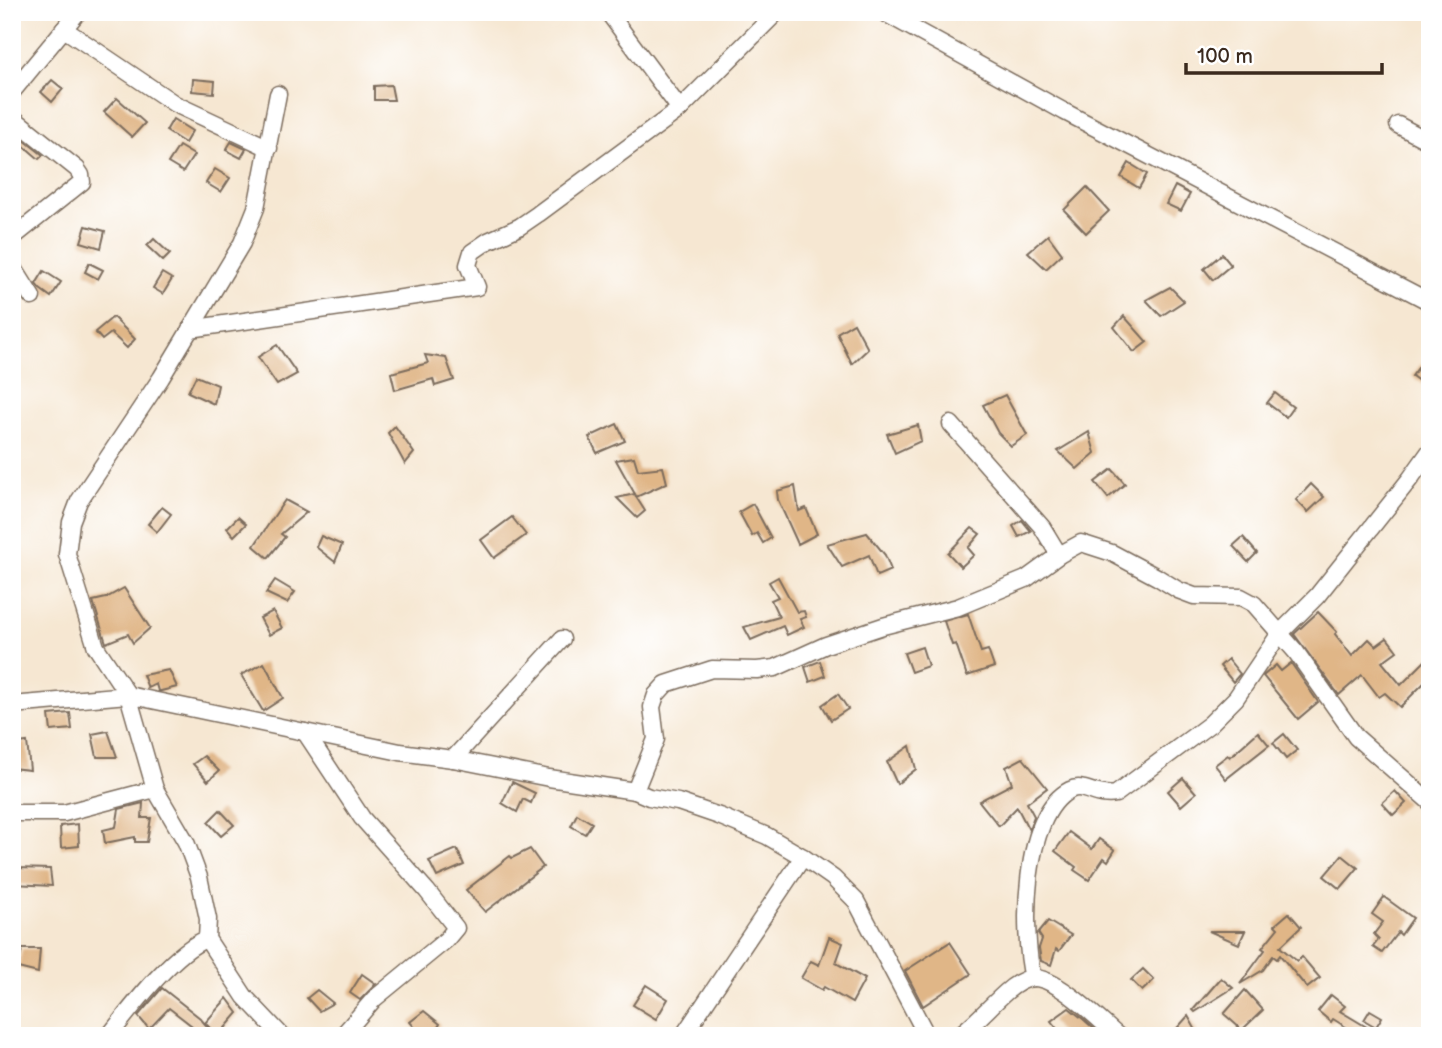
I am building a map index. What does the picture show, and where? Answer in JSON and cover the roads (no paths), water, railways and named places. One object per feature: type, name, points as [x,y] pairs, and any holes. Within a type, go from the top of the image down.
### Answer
[{"type":"street","points":[[12,92],[78,12]]},
{"type":"street","points":[[608,12],[680,109]]},
{"type":"street","points":[[190,329],[477,287],[468,265],[472,252],[538,214],[680,109],[778,12]]},
{"type":"street","points":[[883,12],[1065,112],[1430,302]]},
{"type":"street","points":[[64,29],[175,104],[269,148]]},
{"type":"street","points":[[278,94],[269,148],[251,223],[242,243],[161,378],[79,501],[71,522],[67,554],[96,647],[128,695],[155,789],[186,842],[200,877],[208,919],[208,939],[245,997],[282,1036]]},
{"type":"street","points":[[12,117],[77,169],[82,182],[12,238]]},
{"type":"street","points":[[1398,125],[1430,142]]},
{"type":"street","points":[[12,265],[32,297]]},
{"type":"street","points":[[951,424],[1037,520],[1059,555]]},
{"type":"street","points":[[1033,978],[1028,957],[1026,926],[1032,852],[1052,807],[1072,789],[1083,787],[1105,796],[1116,794],[1210,724],[1236,698],[1280,633],[1317,597],[1430,451]]},
{"type":"street","points":[[635,791],[656,739],[652,707],[656,695],[666,684],[712,669],[775,668],[826,645],[980,599],[1026,579],[1081,543],[1112,553],[1178,590],[1194,596],[1241,597],[1254,604],[1302,659],[1356,737],[1430,802]]},
{"type":"street","points":[[453,759],[562,639]]},
{"type":"street","points":[[12,705],[128,695],[400,752],[635,791],[719,816],[766,836],[803,857],[833,878],[856,901],[889,959],[927,1036]]},
{"type":"street","points":[[306,732],[362,818],[456,928],[446,940],[374,999],[342,1036]]},
{"type":"street","points":[[12,813],[64,813],[155,789]]},
{"type":"street","points":[[683,1036],[803,857]]},
{"type":"street","points":[[108,1036],[171,965],[201,941],[208,939]]},
{"type":"street","points":[[958,1036],[1017,984],[1033,978],[1058,987],[1118,1036]]}]
